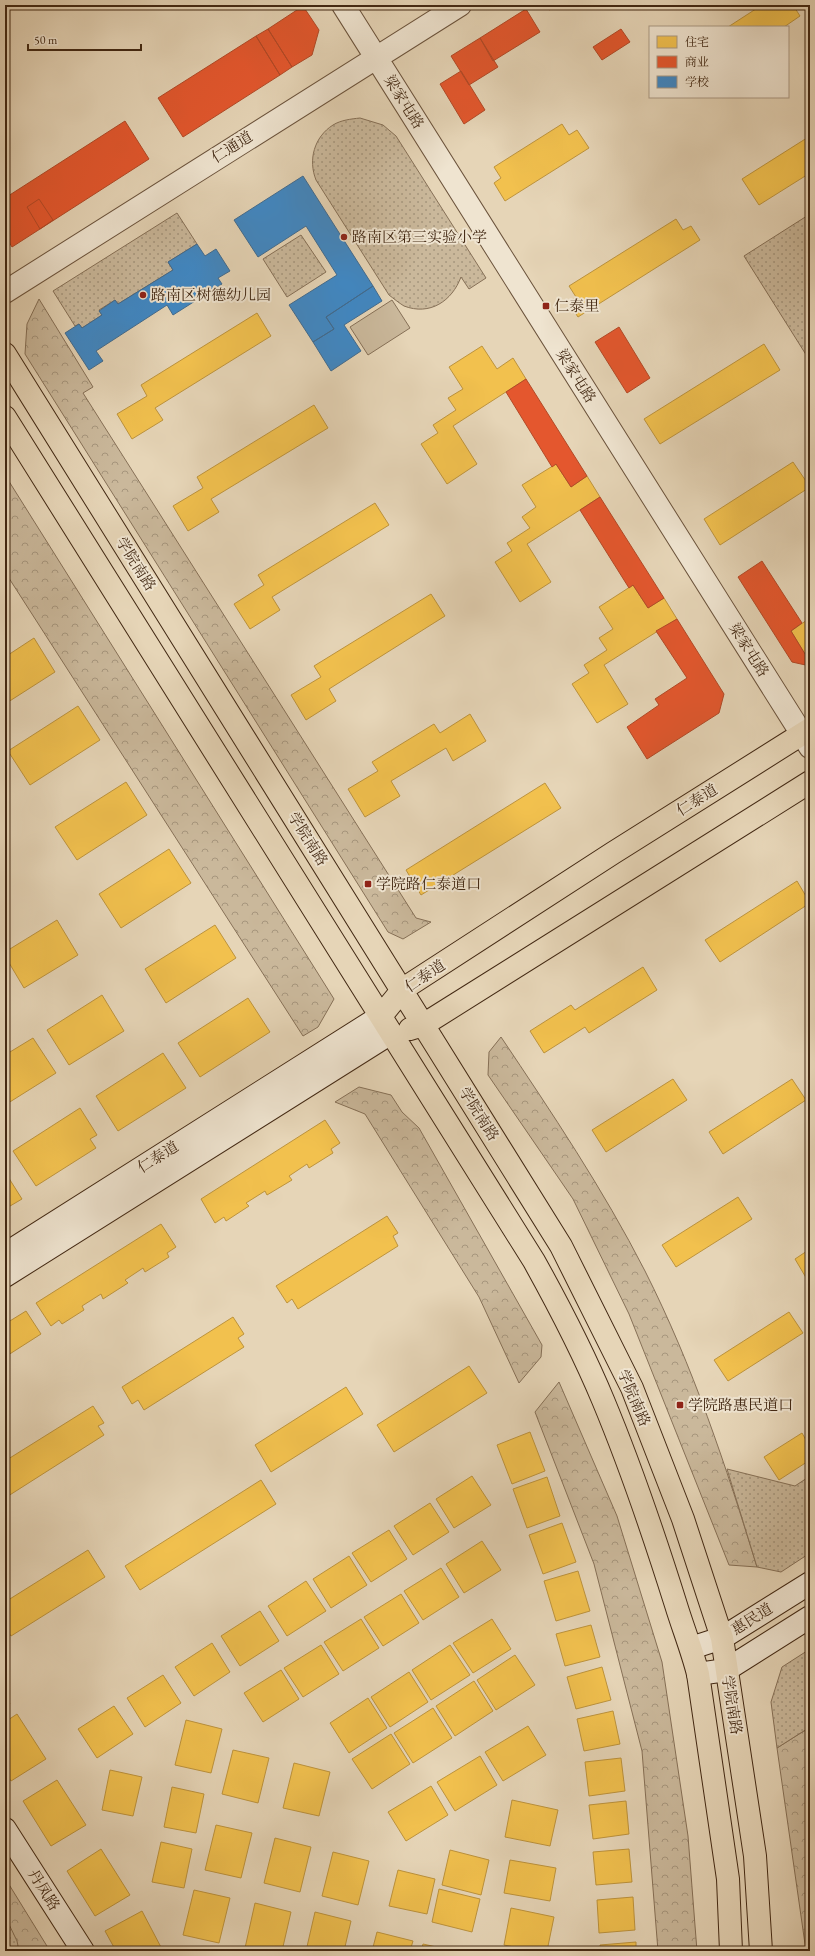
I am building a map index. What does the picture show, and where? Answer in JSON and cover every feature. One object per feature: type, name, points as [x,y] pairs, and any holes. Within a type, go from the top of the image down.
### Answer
[{"type":"main road","name":"学院南路","points":[[5,354],[403,989],[423,1026],[561,1246],[587,1295],[632,1388],[683,1519],[722,1638],[755,1856],[761,1951]]},
{"type":"main road","name":"学院南路","points":[[5,417],[534,1262],[557,1304],[602,1398],[628,1462],[654,1536],[676,1607],[691,1648],[698,1674],[728,1878],[731,1951]]},
{"type":"main road","name":"仁泰道","points":[[807,737],[613,853],[403,989],[386,1025],[423,1026],[810,782]]},
{"type":"street","name":"梁家屯路","points":[[343,5],[807,737]]},
{"type":"street","name":"仁通道","points":[[5,292],[460,5]]},
{"type":"street","name":"仁泰道","points":[[5,1254],[386,1025]]},
{"type":"street","name":"仁泰道","points":[[5,1276],[386,1025]]},
{"type":"street","name":"惠民道","points":[[691,1648],[722,1638],[810,1582]]},
{"type":"street","name":"惠民道","points":[[698,1674],[726,1670],[810,1617]]},
{"type":"street","name":"丹凤路","points":[[5,1829],[83,1951]]},
{"type":"green space","points":[[360,118],[383,125],[396,136],[486,278],[469,289],[461,277],[452,293],[439,304],[431,308],[414,309],[404,306],[389,295],[316,180],[314,172],[314,150],[317,142],[326,130],[336,123]]},
{"type":"green space","points":[[177,213],[197,244],[168,262],[173,270],[118,304],[115,300],[99,310],[102,315],[82,328],[79,324],[75,326],[53,291]]},
{"type":"green space","points":[[810,214],[810,361],[744,256]]},
{"type":"green space","points":[[301,235],[326,272],[287,297],[263,259]]},
{"type":"green space","points":[[39,299],[93,387],[83,393],[416,918],[431,922],[403,939],[388,932],[25,354],[27,324]]},
{"type":"green space","points":[[392,300],[410,328],[368,355],[350,327]]},
{"type":"green space","points":[[5,475],[334,999],[318,1027],[303,1036],[5,572]]},
{"type":"green space","points":[[501,1037],[558,1123],[594,1181],[645,1271],[678,1343],[721,1454],[757,1567],[729,1565],[629,1314],[573,1199],[488,1075],[489,1052]]},
{"type":"green space","points":[[359,1087],[391,1095],[402,1112],[419,1128],[542,1345],[541,1357],[519,1383],[479,1297],[365,1114],[335,1102]]},
{"type":"green space","points":[[559,1382],[617,1516],[662,1662],[688,1836],[697,1951],[658,1951],[642,1751],[594,1564],[535,1412]]},
{"type":"green space","points":[[727,1469],[795,1486],[810,1476],[810,1553],[781,1572],[757,1567]]},
{"type":"green space","points":[[810,1649],[810,1727],[777,1748],[771,1702],[782,1667]]},
{"type":"green space","points":[[807,1729],[810,1748],[810,1951],[806,1951],[777,1748]]},
{"type":"green space","points":[[5,1878],[50,1951],[5,1951]]},
{"type":"green space","points":[[5,1916],[17,1941],[19,1951],[5,1951]]},
{"type":"building: 住宅","points":[[762,5],[793,5],[800,16],[785,26],[730,26]]},
{"type":"building: 住宅","points":[[562,124],[569,135],[577,130],[589,148],[505,201],[494,183],[501,178],[494,167]]},
{"type":"building: 住宅","points":[[810,136],[810,173],[759,205],[742,179]]},
{"type":"building: 住宅","points":[[676,219],[683,230],[691,226],[700,240],[578,317],[568,302],[576,297],[569,286]]},
{"type":"building: 住宅","points":[[257,313],[271,336],[155,408],[163,420],[132,439],[117,414],[147,396],[141,385]]},
{"type":"building: 住宅","points":[[764,344],[780,370],[660,444],[644,419]]},
{"type":"building: 住宅","points":[[482,346],[497,369],[513,358],[526,379],[453,426],[477,464],[447,484],[421,444],[438,433],[433,425],[456,410],[448,398],[463,389],[449,367]]},
{"type":"building: 住宅","points":[[314,405],[328,428],[211,499],[219,512],[188,531],[173,506],[203,488],[197,477]]},
{"type":"building: 住宅","points":[[793,462],[810,487],[720,545],[704,519]]},
{"type":"building: 住宅","points":[[556,464],[571,487],[587,476],[600,497],[527,544],[551,582],[520,602],[495,562],[512,551],[507,543],[530,528],[522,517],[536,507],[522,485]]},
{"type":"building: 住宅","points":[[375,503],[389,525],[272,597],[280,610],[250,629],[234,604],[264,585],[258,575]]},
{"type":"building: 住宅","points":[[633,585],[648,608],[664,598],[677,619],[604,665],[628,704],[597,723],[572,684],[589,673],[584,665],[607,650],[599,638],[613,629],[599,607]]},
{"type":"building: 住宅","points":[[431,594],[445,616],[329,689],[336,701],[306,720],[291,695],[321,677],[314,666]]},
{"type":"building: 住宅","points":[[810,618],[810,651],[805,654],[791,631]]},
{"type":"building: 住宅","points":[[34,638],[55,672],[5,704],[5,657]]},
{"type":"building: 住宅","points":[[78,706],[100,740],[30,785],[8,751]]},
{"type":"building: 住宅","points":[[470,714],[486,741],[453,761],[446,748],[391,781],[400,796],[365,817],[348,789],[378,771],[372,762],[434,724],[440,733]]},
{"type":"building: 住宅","points":[[126,782],[147,815],[77,860],[55,827]]},
{"type":"building: 住宅","points":[[545,783],[561,808],[421,895],[406,870]]},
{"type":"building: 住宅","points":[[169,849],[191,883],[121,928],[99,894]]},
{"type":"building: 住宅","points":[[797,881],[810,903],[720,962],[705,940]]},
{"type":"building: 住宅","points":[[57,920],[78,955],[24,988],[5,956],[5,952]]},
{"type":"building: 住宅","points":[[215,925],[236,958],[166,1003],[145,969]]},
{"type":"building: 住宅","points":[[643,967],[657,990],[589,1033],[585,1027],[544,1053],[530,1031],[571,1005],[575,1010]]},
{"type":"building: 住宅","points":[[5,990],[9,997],[5,1000]]},
{"type":"building: 住宅","points":[[102,995],[124,1031],[69,1065],[47,1030]]},
{"type":"building: 住宅","points":[[248,998],[270,1032],[200,1077],[178,1043]]},
{"type":"building: 住宅","points":[[33,1038],[56,1073],[5,1105],[5,1055]]},
{"type":"building: 住宅","points":[[163,1053],[186,1088],[118,1131],[96,1096]]},
{"type":"building: 住宅","points":[[673,1079],[687,1100],[606,1152],[592,1130]]},
{"type":"building: 住宅","points":[[792,1079],[806,1100],[723,1154],[709,1132]]},
{"type":"building: 住宅","points":[[80,1108],[97,1135],[90,1139],[96,1148],[36,1186],[13,1151]]},
{"type":"building: 住宅","points":[[325,1120],[340,1143],[331,1149],[333,1153],[309,1168],[307,1164],[289,1176],[292,1180],[267,1195],[265,1191],[246,1203],[249,1206],[226,1221],[224,1217],[215,1223],[201,1199]]},
{"type":"building: 住宅","points":[[5,1172],[22,1199],[5,1209]]},
{"type":"building: 住宅","points":[[738,1197],[752,1219],[676,1267],[662,1245]]},
{"type":"building: 住宅","points":[[387,1216],[398,1233],[393,1236],[398,1246],[298,1309],[292,1299],[287,1303],[276,1286]]},
{"type":"building: 住宅","points":[[161,1224],[176,1247],[167,1253],[169,1257],[145,1272],[143,1268],[125,1280],[128,1283],[103,1299],[101,1294],[82,1306],[84,1310],[62,1324],[59,1320],[51,1326],[36,1303]]},
{"type":"building: 住宅","points":[[810,1249],[810,1280],[808,1281],[795,1259]]},
{"type":"building: 住宅","points":[[26,1311],[41,1334],[5,1357],[5,1324]]},
{"type":"building: 住宅","points":[[789,1312],[803,1333],[728,1381],[714,1360]]},
{"type":"building: 住宅","points":[[233,1317],[244,1334],[238,1338],[244,1347],[144,1410],[138,1400],[132,1404],[122,1387]]},
{"type":"building: 住宅","points":[[469,1366],[487,1393],[394,1452],[377,1425]]},
{"type":"building: 住宅","points":[[346,1387],[363,1414],[271,1472],[255,1445]]},
{"type":"building: 住宅","points":[[93,1406],[104,1423],[98,1426],[104,1435],[5,1498],[5,1461]]},
{"type":"building: 住宅","points":[[530,1432],[545,1471],[512,1484],[497,1445]]},
{"type":"building: 住宅","points":[[802,1433],[806,1440],[810,1437],[810,1460],[779,1480],[764,1457]]},
{"type":"building: 住宅","points":[[472,1476],[491,1505],[454,1528],[436,1499]]},
{"type":"building: 住宅","points":[[547,1477],[560,1516],[527,1528],[513,1489]]},
{"type":"building: 住宅","points":[[261,1480],[276,1504],[140,1590],[125,1566]]},
{"type":"building: 住宅","points":[[430,1503],[449,1532],[413,1555],[394,1526]]},
{"type":"building: 住宅","points":[[562,1523],[576,1562],[543,1574],[529,1535]]},
{"type":"building: 住宅","points":[[389,1530],[407,1559],[371,1582],[352,1553]]},
{"type":"building: 住宅","points":[[482,1541],[501,1570],[464,1593],[446,1564]]},
{"type":"building: 住宅","points":[[88,1550],[105,1577],[11,1636],[5,1627],[5,1602]]},
{"type":"building: 住宅","points":[[349,1556],[367,1585],[331,1608],[313,1579]]},
{"type":"building: 住宅","points":[[441,1568],[459,1597],[423,1620],[404,1591]]},
{"type":"building: 住宅","points":[[578,1571],[590,1611],[556,1621],[544,1581]]},
{"type":"building: 住宅","points":[[306,1581],[326,1611],[287,1636],[268,1606]]},
{"type":"building: 住宅","points":[[401,1594],[419,1623],[383,1646],[364,1617]]},
{"type":"building: 住宅","points":[[260,1611],[279,1641],[240,1666],[221,1636]]},
{"type":"building: 住宅","points":[[361,1619],[379,1648],[343,1671],[324,1642]]},
{"type":"building: 住宅","points":[[492,1619],[511,1649],[473,1673],[453,1643]]},
{"type":"building: 住宅","points":[[591,1625],[600,1657],[565,1666],[556,1634]]},
{"type":"building: 住宅","points":[[212,1643],[230,1672],[194,1696],[175,1667]]},
{"type":"building: 住宅","points":[[321,1645],[339,1674],[303,1697],[284,1668]]},
{"type":"building: 住宅","points":[[450,1645],[470,1675],[431,1700],[412,1670]]},
{"type":"building: 住宅","points":[[515,1655],[535,1685],[496,1710],[477,1680]]},
{"type":"building: 住宅","points":[[602,1667],[611,1700],[576,1709],[567,1677]]},
{"type":"building: 住宅","points":[[281,1670],[299,1699],[263,1722],[244,1693]]},
{"type":"building: 住宅","points":[[409,1672],[428,1702],[390,1727],[371,1697]]},
{"type":"building: 住宅","points":[[163,1675],[181,1703],[145,1727],[127,1698]]},
{"type":"building: 住宅","points":[[474,1681],[493,1711],[455,1736],[436,1706]]},
{"type":"building: 住宅","points":[[5,1696],[10,1704],[5,1707]]},
{"type":"building: 住宅","points":[[368,1698],[387,1728],[349,1753],[330,1723]]},
{"type":"building: 住宅","points":[[114,1706],[133,1734],[97,1758],[78,1729]]},
{"type":"building: 住宅","points":[[433,1708],[452,1738],[413,1763],[394,1733]]},
{"type":"building: 住宅","points":[[613,1711],[620,1744],[584,1751],[577,1719]]},
{"type":"building: 住宅","points":[[17,1714],[46,1759],[11,1781],[5,1771],[5,1722]]},
{"type":"building: 住宅","points":[[186,1720],[222,1729],[211,1773],[175,1765]]},
{"type":"building: 住宅","points":[[528,1726],[546,1755],[503,1781],[485,1752]]},
{"type":"building: 住宅","points":[[391,1734],[410,1764],[372,1789],[352,1759]]},
{"type":"building: 住宅","points":[[233,1750],[269,1758],[258,1803],[222,1794]]},
{"type":"building: 住宅","points":[[480,1756],[497,1785],[455,1811],[437,1782]]},
{"type":"building: 住宅","points":[[621,1758],[625,1791],[589,1796],[585,1762]]},
{"type":"building: 住宅","points":[[294,1763],[330,1772],[319,1816],[283,1808]]},
{"type":"building: 住宅","points":[[110,1770],[142,1777],[133,1816],[102,1810]]},
{"type":"building: 住宅","points":[[57,1780],[86,1825],[51,1846],[23,1801]]},
{"type":"building: 住宅","points":[[431,1786],[448,1815],[406,1841],[388,1812]]},
{"type":"building: 住宅","points":[[172,1787],[204,1794],[196,1833],[164,1827]]},
{"type":"building: 住宅","points":[[512,1800],[558,1810],[550,1846],[505,1837]]},
{"type":"building: 住宅","points":[[626,1801],[629,1834],[593,1839],[589,1805]]},
{"type":"building: 住宅","points":[[216,1825],[252,1833],[241,1878],[205,1870]]},
{"type":"building: 住宅","points":[[275,1838],[311,1847],[300,1892],[264,1883]]},
{"type":"building: 住宅","points":[[161,1842],[192,1849],[184,1888],[152,1882]]},
{"type":"building: 住宅","points":[[101,1849],[130,1895],[95,1916],[67,1871]]},
{"type":"building: 住宅","points":[[629,1849],[632,1882],[596,1885],[593,1852]]},
{"type":"building: 住宅","points":[[450,1850],[489,1860],[481,1895],[442,1885]]},
{"type":"building: 住宅","points":[[333,1852],[369,1861],[358,1905],[322,1896]]},
{"type":"building: 住宅","points":[[510,1860],[556,1868],[550,1901],[504,1893]]},
{"type":"building: 住宅","points":[[398,1870],[435,1879],[427,1914],[389,1906]]},
{"type":"building: 住宅","points":[[439,1889],[480,1899],[472,1932],[432,1922]]},
{"type":"building: 住宅","points":[[194,1890],[230,1898],[219,1943],[183,1935]]},
{"type":"building: 住宅","points":[[633,1897],[635,1930],[599,1933],[597,1900]]},
{"type":"building: 住宅","points":[[255,1903],[291,1912],[282,1951],[257,1951],[245,1948]]},
{"type":"building: 住宅","points":[[511,1908],[554,1917],[547,1951],[535,1951],[504,1945]]},
{"type":"building: 住宅","points":[[142,1911],[163,1951],[116,1951],[105,1931]]},
{"type":"building: 住宅","points":[[315,1912],[351,1921],[344,1951],[306,1951]]},
{"type":"building: 住宅","points":[[377,1932],[413,1941],[410,1951],[372,1951]]},
{"type":"building: 住宅","points":[[636,1942],[636,1951],[600,1951],[600,1945]]},
{"type":"building: 住宅","points":[[423,1944],[454,1951],[421,1951]]},
{"type":"building: 商业","points":[[546,5],[557,5],[549,10]]},
{"type":"building: 商业","points":[[303,6],[319,30],[312,55],[292,67],[268,29]]},
{"type":"building: 商业","points":[[526,9],[540,32],[493,61],[480,38]]},
{"type":"building: 商业","points":[[268,29],[292,67],[280,75],[256,36]]},
{"type":"building: 商业","points":[[621,29],[630,42],[602,60],[593,47]]},
{"type":"building: 商业","points":[[256,36],[280,75],[183,137],[158,98]]},
{"type":"building: 商业","points":[[480,38],[498,67],[469,85],[451,56]]},
{"type":"building: 商业","points":[[461,71],[485,110],[464,124],[440,84]]},
{"type":"building: 商业","points":[[125,121],[149,159],[12,247],[5,236],[5,198]]},
{"type":"building: 商业","points":[[39,199],[53,220],[40,229],[27,207]]},
{"type":"building: 商业","points":[[619,327],[650,378],[627,393],[595,342]]},
{"type":"building: 商业","points":[[526,379],[587,476],[571,487],[556,464],[552,467],[506,392]]},
{"type":"building: 商业","points":[[600,497],[664,598],[648,608],[633,585],[629,588],[580,510]]},
{"type":"building: 商业","points":[[762,561],[802,623],[791,631],[805,654],[810,651],[810,666],[792,662],[738,577]]},
{"type":"building: 商业","points":[[677,619],[724,694],[719,713],[647,759],[627,727],[659,705],[655,699],[687,678],[656,631]]},
{"type":"building: 学校","points":[[303,176],[373,286],[326,317],[334,329],[313,342],[289,305],[337,275],[306,226],[258,257],[234,220]]},
{"type":"building: 学校","points":[[197,244],[205,256],[216,249],[230,271],[218,278],[222,284],[173,315],[167,305],[96,351],[103,361],[89,370],[65,333],[79,324],[82,328],[102,315],[99,311],[115,300],[118,304],[173,270],[168,262]]},
{"type":"building: 学校","points":[[373,286],[382,301],[344,325],[361,351],[331,371],[313,342],[334,329],[326,317]]},
{"type":"place","name":"路南区第三实验小学","points":[[344,237]]},
{"type":"place","name":"路南区树德幼儿园","points":[[143,295]]},
{"type":"place","name":"仁泰里","points":[[546,306]]},
{"type":"place","name":"学院路仁泰道口","points":[[368,884]]},
{"type":"place","name":"学院路惠民道口","points":[[680,1405]]}]
